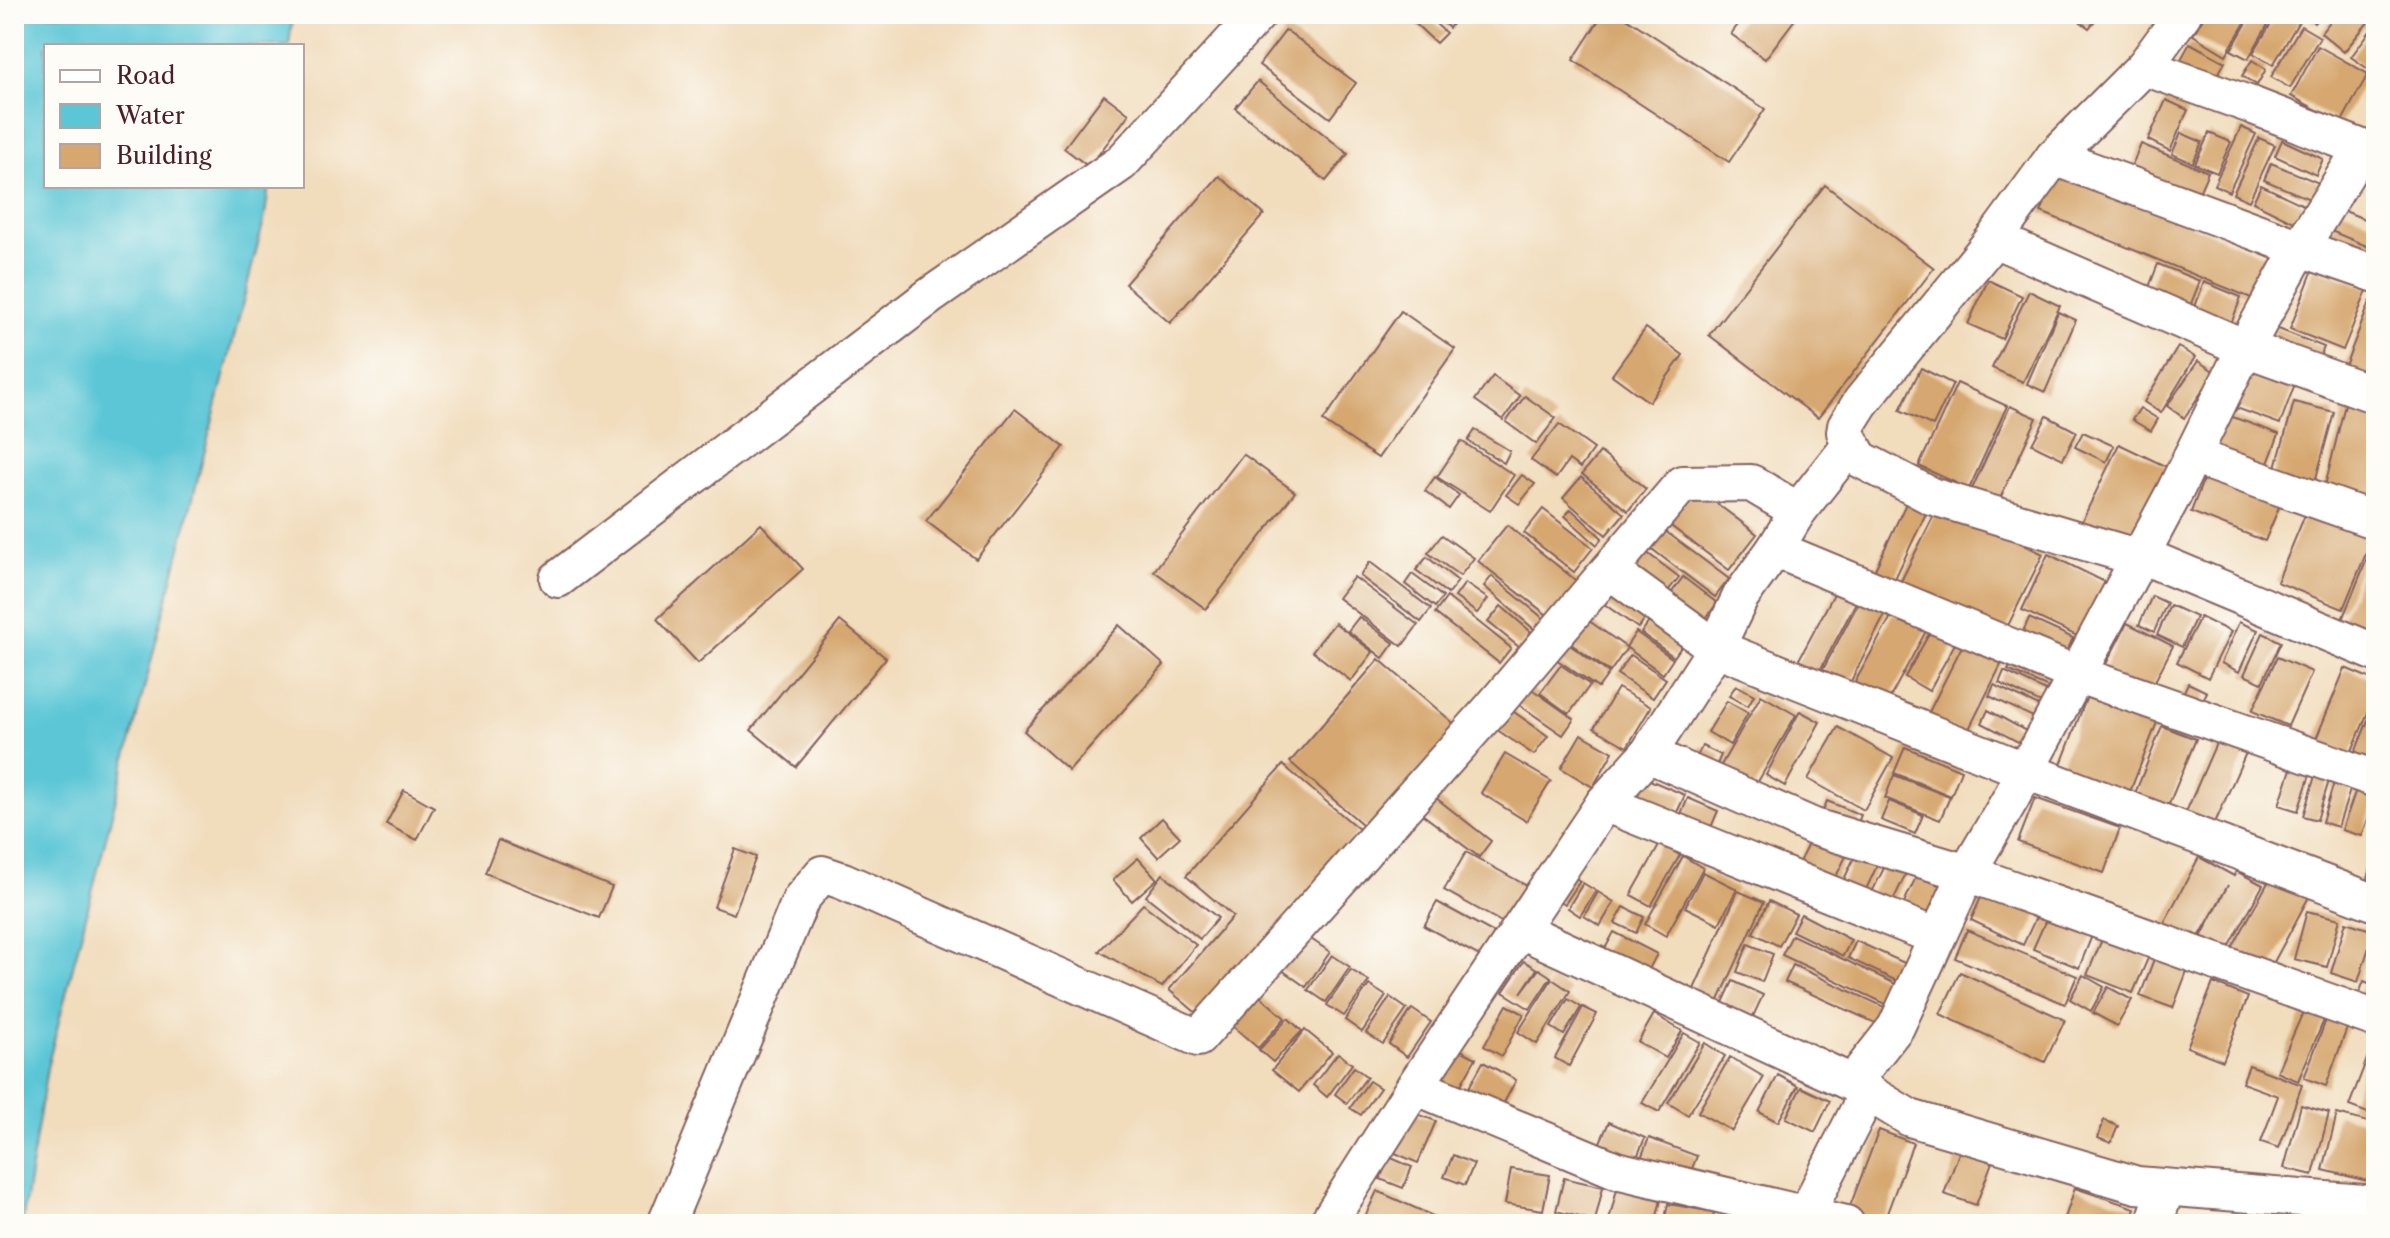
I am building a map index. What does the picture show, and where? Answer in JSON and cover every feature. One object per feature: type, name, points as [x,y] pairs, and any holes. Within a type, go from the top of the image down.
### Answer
[{"type":"street","points":[[558,579],[930,296],[1121,163],[1258,14]]},
{"type":"street","points":[[2183,14],[2144,67],[2054,157],[1994,239],[1861,402],[1845,432],[1860,459],[1931,496],[2139,558],[2141,555],[2376,653]]},
{"type":"street","points":[[1803,1219],[1860,1087],[1896,1027],[1967,873],[2026,771],[2300,248],[2371,141],[2251,105],[2144,67]]},
{"type":"street","points":[[2054,157],[2376,274]]},
{"type":"street","points":[[1994,239],[2245,348],[2376,395]]},
{"type":"street","points":[[1327,1224],[1604,803],[1648,754],[1716,648],[1741,596],[1798,511],[1850,445]]},
{"type":"street","points":[[2192,456],[2376,521]]},
{"type":"street","points":[[666,1224],[801,899],[822,874],[1198,1038],[1492,708],[1682,484],[1751,483],[1798,511]]},
{"type":"street","points":[[1775,549],[2076,674],[2376,779]]},
{"type":"street","points":[[1609,570],[1716,648],[2026,771],[2376,903]]},
{"type":"street","points":[[1648,754],[1814,827],[1967,873],[2376,1019]]},
{"type":"street","points":[[1604,803],[1937,937]]},
{"type":"street","points":[[1521,930],[1860,1087],[1910,1118],[2137,1185],[2376,1204]]},
{"type":"street","points":[[1415,1086],[1616,1170],[1803,1219],[1846,1224]]},
{"type":"street","points":[[2154,1224],[2166,1188]]},
{"type":"water","points":[[14,14],[293,14],[289,44],[44,44],[44,188],[269,188],[265,216],[47,1068],[22,1224],[14,1224]]},
{"type":"building","points":[[1405,14],[1425,14],[1446,33],[1436,43]]},
{"type":"building","points":[[1434,14],[1454,14],[1458,17],[1449,28]]},
{"type":"building","points":[[1603,14],[1620,14],[1765,109],[1729,162],[1573,60]]},
{"type":"building","points":[[1746,14],[1799,14],[1765,59],[1731,34]]},
{"type":"building","points":[[2070,14],[2100,14],[2089,28]]},
{"type":"building","points":[[2205,14],[2250,14],[2226,55],[2193,35]]},
{"type":"building","points":[[2252,14],[2274,14],[2248,59],[2231,50]]},
{"type":"building","points":[[2277,14],[2294,14],[2301,18],[2273,65],[2253,53]]},
{"type":"building","points":[[2305,14],[2322,14],[2314,23]]},
{"type":"building","points":[[2336,14],[2361,14],[2369,21],[2344,52],[2321,33]]},
{"type":"building","points":[[2376,23],[2376,70],[2374,73],[2351,57]]},
{"type":"building","points":[[2301,26],[2320,37],[2290,88],[2271,77]]},
{"type":"building","points":[[1286,30],[1356,83],[1330,118],[1259,65]]},
{"type":"building","points":[[2190,43],[2225,62],[2210,89],[2175,70]]},
{"type":"building","points":[[2318,46],[2368,74],[2341,123],[2291,96]]},
{"type":"building","points":[[2252,60],[2266,69],[2257,85],[2242,76]]},
{"type":"building","points":[[1258,81],[1348,154],[1326,181],[1235,108]]},
{"type":"building","points":[[1104,95],[1129,114],[1089,167],[1064,148]]},
{"type":"building","points":[[2166,100],[2188,110],[2170,151],[2148,140]]},
{"type":"building","points":[[2241,127],[2256,134],[2229,192],[2214,185]]},
{"type":"building","points":[[2181,133],[2202,142],[2193,163],[2172,154]]},
{"type":"building","points":[[2209,133],[2231,142],[2217,173],[2195,164]]},
{"type":"building","points":[[2259,138],[2275,145],[2249,201],[2233,194]]},
{"type":"building","points":[[2282,140],[2323,159],[2316,175],[2275,156]]},
{"type":"building","points":[[2141,144],[2208,172],[2195,202],[2129,173]]},
{"type":"building","points":[[2271,163],[2319,183],[2312,200],[2264,180]]},
{"type":"building","points":[[2058,171],[2273,259],[2256,300],[2041,212]]},
{"type":"building","points":[[1219,176],[1264,214],[1170,323],[1125,284]]},
{"type":"building","points":[[1825,185],[1934,268],[1818,418],[1709,335]]},
{"type":"building","points":[[2261,185],[2310,208],[2302,226],[2253,202]]},
{"type":"building","points":[[2340,209],[2376,224],[2376,250],[2331,231]]},
{"type":"building","points":[[2158,264],[2200,281],[2186,316],[2144,300]]},
{"type":"building","points":[[2314,267],[2368,288],[2343,350],[2290,329]]},
{"type":"building","points":[[1988,280],[2022,296],[2002,339],[1968,324]]},
{"type":"building","points":[[2204,282],[2241,297],[2227,335],[2190,321]]},
{"type":"building","points":[[2029,291],[2060,306],[2023,382],[1992,368]]},
{"type":"building","points":[[2370,302],[2376,304],[2376,376],[2343,371]]},
{"type":"building","points":[[1401,311],[1455,349],[1378,458],[1323,421]]},
{"type":"building","points":[[2058,312],[2076,320],[2045,392],[2027,384]]},
{"type":"building","points":[[1646,328],[1683,355],[1649,402],[1612,375]]},
{"type":"building","points":[[2276,328],[2324,347],[2314,372],[2266,354]]},
{"type":"building","points":[[2178,347],[2195,357],[2161,413],[2144,402]]},
{"type":"building","points":[[2245,359],[2297,378],[2280,424],[2228,405]]},
{"type":"building","points":[[2198,361],[2215,372],[2184,418],[2167,406]]},
{"type":"building","points":[[1921,368],[1953,384],[1933,426],[1900,410]]},
{"type":"building","points":[[1493,376],[1520,396],[1503,420],[1475,400]]},
{"type":"building","points":[[1957,383],[2007,406],[1969,489],[1919,466]]},
{"type":"building","points":[[1525,396],[1556,418],[1536,444],[1506,422]]},
{"type":"building","points":[[2346,400],[2376,408],[2376,488],[2373,502],[2324,490]]},
{"type":"building","points":[[2294,402],[2334,412],[2313,489],[2273,478]]},
{"type":"building","points":[[2010,406],[2037,418],[1998,503],[1971,491]]},
{"type":"building","points":[[2140,408],[2158,419],[2151,431],[2132,420]]},
{"type":"building","points":[[1015,409],[1064,447],[976,559],[926,521]]},
{"type":"building","points":[[2219,412],[2279,434],[2264,474],[2204,450]]},
{"type":"building","points":[[2047,416],[2077,432],[2063,459],[2032,444]]},
{"type":"building","points":[[1559,424],[1594,449],[1580,468],[1569,460],[1556,478],[1531,460]]},
{"type":"building","points":[[1475,430],[1510,451],[1504,463],[1468,441]]},
{"type":"building","points":[[2083,432],[2114,446],[2106,462],[2075,447]]},
{"type":"building","points":[[1461,441],[1514,475],[1490,511],[1437,477]]},
{"type":"building","points":[[2119,444],[2167,467],[2130,546],[2081,523]]},
{"type":"building","points":[[1600,452],[1646,489],[1628,511],[1582,474]]},
{"type":"building","points":[[1243,454],[1295,492],[1206,609],[1154,571]]},
{"type":"building","points":[[2207,470],[2282,500],[2265,541],[2191,512]]},
{"type":"building","points":[[1522,475],[1535,484],[1519,504],[1506,495]]},
{"type":"building","points":[[1435,477],[1459,495],[1449,509],[1425,491]]},
{"type":"building","points":[[1581,477],[1624,514],[1606,535],[1563,498]]},
{"type":"building","points":[[1695,487],[1757,534],[1729,570],[1667,523]]},
{"type":"building","points":[[1909,497],[1929,507],[1890,589],[1870,580]]},
{"type":"building","points":[[1543,509],[1593,548],[1574,572],[1524,533]]},
{"type":"building","points":[[1571,509],[1602,538],[1597,545],[1565,516]]},
{"type":"building","points":[[1937,509],[1975,528],[1977,525],[1999,536],[2000,533],[2043,554],[2001,640],[1897,589]]},
{"type":"building","points":[[2307,510],[2373,537],[2343,609],[2277,582]]},
{"type":"building","points":[[761,524],[803,569],[698,663],[657,619]]},
{"type":"building","points":[[1507,525],[1579,583],[1551,618],[1478,561]]},
{"type":"building","points":[[1661,528],[1729,579],[1715,597],[1648,546]]},
{"type":"building","points":[[1442,535],[1474,558],[1460,576],[1428,553]]},
{"type":"building","points":[[2376,537],[2376,636],[2341,622]]},
{"type":"building","points":[[1642,549],[1679,577],[1660,601],[1624,574]]},
{"type":"building","points":[[2048,554],[2105,582],[2079,637],[2022,610]]},
{"type":"building","points":[[1427,557],[1458,581],[1448,594],[1416,570]]},
{"type":"building","points":[[1370,562],[1431,609],[1421,622],[1360,576]]},
{"type":"building","points":[[1412,574],[1443,597],[1435,607],[1405,584]]},
{"type":"building","points":[[1492,576],[1544,619],[1535,630],[1484,586]]},
{"type":"building","points":[[1354,577],[1418,625],[1402,646],[1338,598]]},
{"type":"building","points":[[1683,577],[1717,603],[1698,629],[1664,603]]},
{"type":"building","points":[[1620,581],[1655,605],[1638,628],[1604,604]]},
{"type":"building","points":[[1465,583],[1488,599],[1477,613],[1455,597]]},
{"type":"building","points":[[1838,586],[1859,597],[1817,676],[1796,665]]},
{"type":"building","points":[[1862,596],[1888,609],[1847,689],[1820,675]]},
{"type":"building","points":[[2152,596],[2167,603],[2154,632],[2139,625]]},
{"type":"building","points":[[1447,597],[1511,648],[1499,663],[1435,613]]},
{"type":"building","points":[[2170,605],[2196,617],[2182,647],[2157,635]]},
{"type":"building","points":[[1501,606],[1531,632],[1519,647],[1488,622]]},
{"type":"building","points":[[1657,611],[1690,634],[1674,657],[1641,633]]},
{"type":"building","points":[[1893,613],[1926,631],[1884,709],[1850,691]]},
{"type":"building","points":[[1359,617],[1394,643],[1383,658],[1348,631]]},
{"type":"building","points":[[2200,617],[2231,632],[2208,678],[2177,662]]},
{"type":"building","points":[[1585,618],[1626,647],[1636,632],[1673,659],[1663,674],[1627,648],[1610,672],[1568,642]]},
{"type":"building","points":[[2029,618],[2073,638],[2062,663],[2018,643]]},
{"type":"building","points":[[840,621],[886,658],[796,767],[751,730]]},
{"type":"building","points":[[2239,622],[2258,630],[2239,672],[2221,663]]},
{"type":"building","points":[[1335,623],[1373,652],[1351,681],[1312,651]]},
{"type":"building","points":[[2127,623],[2173,646],[2148,695],[2102,672]]},
{"type":"building","points":[[1119,625],[1164,665],[1069,771],[1024,731]]},
{"type":"building","points":[[1933,627],[1957,640],[1929,691],[1905,677]]},
{"type":"building","points":[[2263,633],[2281,642],[2262,683],[2244,675]]},
{"type":"building","points":[[1964,642],[2003,661],[1966,735],[1927,716]]},
{"type":"building","points":[[1567,643],[1609,673],[1598,688],[1556,659]]},
{"type":"building","points":[[1631,655],[1666,679],[1653,698],[1617,674]]},
{"type":"building","points":[[2015,656],[2062,676],[2055,691],[2008,670]]},
{"type":"building","points":[[2277,657],[2312,672],[2288,726],[2252,711]]},
{"type":"building","points":[[1379,659],[1458,727],[1369,830],[1290,762]]},
{"type":"building","points":[[1561,665],[1590,685],[1569,714],[1540,693]]},
{"type":"building","points":[[2345,668],[2376,681],[2376,693],[2349,758],[2314,744]]},
{"type":"building","points":[[2004,671],[2050,693],[2045,705],[1999,683]]},
{"type":"building","points":[[2188,683],[2207,692],[2199,708],[2180,700]]},
{"type":"building","points":[[1526,685],[1574,719],[1563,735],[1515,702]]},
{"type":"building","points":[[1736,685],[1754,695],[1748,706],[1729,696]]},
{"type":"building","points":[[1994,685],[2039,706],[2033,717],[1989,696]]},
{"type":"building","points":[[2091,686],[2161,712],[2126,802],[2057,775]]},
{"type":"building","points":[[1618,688],[1651,707],[1627,747],[1594,728]]},
{"type":"building","points":[[1761,695],[1796,715],[1755,787],[1720,767]]},
{"type":"building","points":[[1727,701],[1748,713],[1730,745],[1708,732]]},
{"type":"building","points":[[2376,701],[2376,767],[2353,757]]},
{"type":"building","points":[[1504,705],[1548,736],[1534,755],[1490,725]]},
{"type":"building","points":[[1988,710],[2026,731],[2020,743],[1982,723]]},
{"type":"building","points":[[1800,711],[1820,722],[1785,786],[1766,775]]},
{"type":"building","points":[[2162,726],[2196,739],[2167,809],[2134,796]]},
{"type":"building","points":[[1838,727],[1893,758],[1864,810],[1808,779]]},
{"type":"building","points":[[1581,734],[1613,752],[1593,787],[1561,768]]},
{"type":"building","points":[[2220,734],[2249,746],[2211,832],[2183,819]]},
{"type":"building","points":[[1702,746],[1721,755],[1713,774],[1693,765]]},
{"type":"building","points":[[1905,747],[1961,770],[1951,796],[1894,773]]},
{"type":"building","points":[[1505,754],[1551,781],[1526,821],[1481,793]]},
{"type":"building","points":[[2294,760],[2313,766],[2298,811],[2279,805]]},
{"type":"building","points":[[1283,765],[1360,830],[1200,1016],[1169,990],[1233,916],[1186,876]]},
{"type":"building","points":[[2317,769],[2331,774],[2317,820],[2303,816]]},
{"type":"building","points":[[1894,775],[1950,797],[1940,820],[1885,798]]},
{"type":"building","points":[[2336,776],[2353,781],[2338,827],[2322,822]]},
{"type":"building","points":[[1645,778],[1685,795],[1672,823],[1633,807]]},
{"type":"building","points":[[2358,784],[2376,790],[2362,836],[2342,830]]},
{"type":"building","points":[[404,790],[434,807],[417,840],[386,824]]},
{"type":"building","points":[[1431,794],[1491,841],[1479,857],[1418,811]]},
{"type":"building","points":[[1688,798],[1718,811],[1706,839],[1676,826]]},
{"type":"building","points":[[2035,798],[2120,828],[2104,873],[2018,842]]},
{"type":"building","points":[[1827,801],[1861,815],[1853,835],[1819,820]]},
{"type":"building","points":[[1889,801],[1923,815],[1915,834],[1881,820]]},
{"type":"building","points":[[1162,818],[1180,837],[1158,857],[1141,838]]},
{"type":"building","points":[[1814,832],[1849,850],[1830,889],[1794,872]]},
{"type":"building","points":[[498,840],[612,887],[599,918],[485,873]]},
{"type":"building","points":[[1660,844],[1680,855],[1651,906],[1631,895]]},
{"type":"building","points":[[735,849],[756,857],[734,914],[714,907]]},
{"type":"building","points":[[1858,849],[1880,859],[1863,896],[1841,886]]},
{"type":"building","points":[[1466,852],[1527,886],[1505,924],[1444,890]]},
{"type":"building","points":[[2376,854],[2376,892],[2365,889]]},
{"type":"building","points":[[1683,856],[1703,868],[1666,936],[1645,924]]},
{"type":"building","points":[[2199,857],[2234,876],[2236,871],[2263,885],[2226,953],[2200,939],[2228,885],[2197,941],[2164,923]]},
{"type":"building","points":[[1138,858],[1157,879],[1132,901],[1113,880]]},
{"type":"building","points":[[1889,858],[1909,867],[1891,905],[1871,894]]},
{"type":"building","points":[[1565,871],[1580,881],[1565,904],[1550,895]]},
{"type":"building","points":[[1703,872],[1737,889],[1719,924],[1685,907]]},
{"type":"building","points":[[1163,874],[1218,918],[1200,939],[1146,896]]},
{"type":"building","points":[[1917,875],[1952,891],[1935,927],[1900,911]]},
{"type":"building","points":[[2272,875],[2310,895],[2267,975],[2229,954]]},
{"type":"building","points":[[1583,883],[1596,891],[1580,916],[1568,908]]},
{"type":"building","points":[[1985,888],[2038,913],[2023,945],[1971,920]]},
{"type":"building","points":[[1738,891],[1764,902],[1715,1009],[1690,998]]},
{"type":"building","points":[[1598,892],[1614,902],[1600,926],[1584,916]]},
{"type":"building","points":[[1769,901],[1796,914],[1779,946],[1753,933]]},
{"type":"building","points":[[1437,902],[1496,934],[1483,958],[1424,926]]},
{"type":"building","points":[[1143,904],[1196,945],[1162,987],[1099,951]]},
{"type":"building","points":[[1624,907],[1644,917],[1636,933],[1615,923]]},
{"type":"building","points":[[2307,911],[2340,919],[2327,967],[2294,959]]},
{"type":"building","points":[[1801,914],[1851,940],[1843,956],[1792,931]]},
{"type":"building","points":[[2048,915],[2093,933],[2079,968],[2033,949]]},
{"type":"building","points":[[2346,922],[2374,931],[2358,982],[2331,973]]},
{"type":"building","points":[[1967,930],[2077,976],[2065,1004],[1955,958]]},
{"type":"building","points":[[1614,932],[1657,954],[1644,979],[1601,956]]},
{"type":"building","points":[[1305,935],[1330,952],[1306,987],[1282,970]]},
{"type":"building","points":[[1792,935],[1898,985],[1888,1005],[1782,955]]},
{"type":"building","points":[[2103,937],[2149,956],[2133,993],[2087,975]]},
{"type":"building","points":[[1856,941],[1909,965],[1901,983],[1848,958]]},
{"type":"building","points":[[1748,944],[1773,954],[1762,982],[1737,972]]},
{"type":"building","points":[[1332,955],[1350,967],[1326,1002],[1308,990]]},
{"type":"building","points":[[2154,959],[2187,971],[2173,1008],[2140,996]]},
{"type":"building","points":[[1524,961],[1537,969],[1521,993],[1539,969],[1551,977],[1530,1009],[1503,992]]},
{"type":"building","points":[[1793,965],[1889,1009],[1882,1026],[1785,982]]},
{"type":"building","points":[[1351,970],[1369,981],[1344,1016],[1327,1005]]},
{"type":"building","points":[[1960,972],[2065,1020],[2045,1062],[1940,1014]]},
{"type":"building","points":[[2083,975],[2104,987],[2091,1011],[2070,999]]},
{"type":"building","points":[[1552,979],[1570,991],[1537,1044],[1518,1032]]},
{"type":"building","points":[[1733,981],[1763,995],[1749,1025],[1719,1011]]},
{"type":"building","points":[[2364,981],[2376,986],[2376,1012],[2355,1004]]},
{"type":"building","points":[[2213,983],[2248,997],[2223,1061],[2187,1047]]},
{"type":"building","points":[[1369,985],[1386,996],[1362,1032],[1345,1020]]},
{"type":"building","points":[[2108,987],[2132,1000],[2117,1026],[2093,1013]]},
{"type":"building","points":[[1254,991],[1285,1018],[1258,1048],[1227,1021]]},
{"type":"building","points":[[1390,997],[1407,1009],[1383,1044],[1366,1033]]},
{"type":"building","points":[[1568,999],[1581,1007],[1564,1035],[1551,1027]]},
{"type":"building","points":[[1507,1005],[1524,1014],[1502,1056],[1484,1046]]},
{"type":"building","points":[[1583,1007],[1597,1014],[1569,1066],[1555,1058]]},
{"type":"building","points":[[1412,1009],[1431,1022],[1407,1057],[1389,1044]]},
{"type":"building","points":[[2303,1012],[2324,1020],[2298,1081],[2277,1072]]},
{"type":"building","points":[[1654,1014],[1682,1031],[1666,1058],[1638,1042]]},
{"type":"building","points":[[1288,1018],[1302,1031],[1273,1062],[1259,1050]]},
{"type":"building","points":[[2326,1020],[2347,1028],[2326,1086],[2304,1078]]},
{"type":"building","points":[[1305,1030],[1332,1052],[1299,1092],[1272,1070]]},
{"type":"building","points":[[1684,1033],[1700,1042],[1659,1112],[1642,1103]]},
{"type":"building","points":[[2376,1035],[2376,1116],[2349,1106]]},
{"type":"building","points":[[1705,1043],[1725,1056],[1688,1115],[1668,1103]]},
{"type":"building","points":[[1453,1046],[1476,1058],[1455,1095],[1433,1082]]},
{"type":"building","points":[[1338,1053],[1352,1064],[1327,1097],[1313,1085]]},
{"type":"building","points":[[1730,1057],[1764,1077],[1732,1131],[1698,1112]]},
{"type":"building","points":[[1483,1062],[1516,1080],[1496,1118],[1462,1100]]},
{"type":"building","points":[[2249,1065],[2302,1085],[2279,1148],[2261,1142],[2278,1096],[2242,1083]]},
{"type":"building","points":[[1354,1067],[1367,1077],[1347,1103],[1335,1094]]},
{"type":"building","points":[[1778,1075],[1798,1086],[1778,1122],[1759,1112]]},
{"type":"building","points":[[1369,1081],[1380,1088],[1361,1115],[1350,1108]]},
{"type":"building","points":[[1801,1087],[1830,1101],[1815,1132],[1786,1118]]},
{"type":"building","points":[[2301,1105],[2329,1113],[2313,1175],[2284,1168]]},
{"type":"building","points":[[1412,1112],[1436,1121],[1418,1163],[1395,1153]]},
{"type":"building","points":[[2337,1114],[2376,1124],[2376,1151],[2368,1181],[2323,1170]]},
{"type":"building","points":[[2104,1120],[2118,1126],[2111,1143],[2098,1138]]},
{"type":"building","points":[[1609,1122],[1645,1138],[1634,1164],[1597,1149]]},
{"type":"building","points":[[1879,1130],[1913,1143],[1883,1224],[1865,1224],[1846,1217]]},
{"type":"building","points":[[1649,1138],[1697,1156],[1687,1181],[1639,1163]]},
{"type":"building","points":[[1960,1150],[1992,1162],[1976,1205],[1944,1194]]},
{"type":"building","points":[[1453,1155],[1474,1164],[1465,1185],[1444,1177]]},
{"type":"building","points":[[1389,1157],[1412,1167],[1403,1188],[1380,1179]]},
{"type":"building","points":[[1511,1169],[1550,1175],[1543,1210],[1505,1204]]},
{"type":"building","points":[[1564,1178],[1603,1187],[1595,1221],[1556,1211]]},
{"type":"building","points":[[2075,1188],[2135,1208],[2129,1224],[2063,1224]]},
{"type":"building","points":[[1617,1189],[1661,1200],[1655,1224],[1608,1224]]},
{"type":"building","points":[[1377,1191],[1440,1219],[1438,1224],[1362,1223]]},
{"type":"building","points":[[1668,1204],[1714,1212],[1712,1224],[1664,1224]]},
{"type":"building","points":[[1725,1218],[1747,1223],[1747,1224],[1723,1224]]}]
